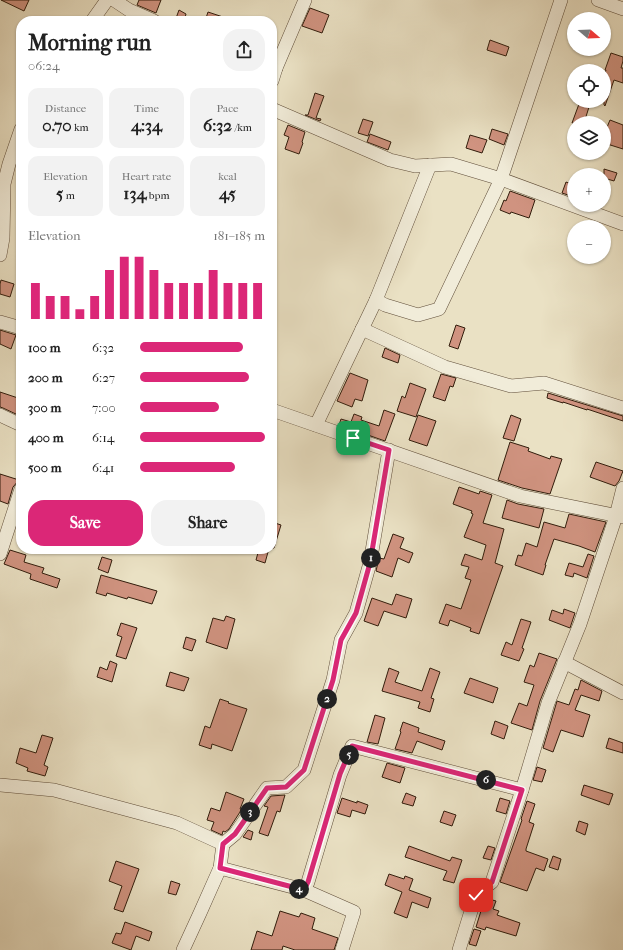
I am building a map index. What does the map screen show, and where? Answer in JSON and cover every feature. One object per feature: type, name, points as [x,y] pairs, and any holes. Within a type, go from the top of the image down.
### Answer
[{"type":"street","points":[[96,16],[107,0]]},
{"type":"street","points":[[114,0],[129,10],[143,16]]},
{"type":"street","points":[[277,61],[305,0]]},
{"type":"street","points":[[376,300],[385,306],[418,315],[439,310],[501,179],[561,0]]},
{"type":"street","points":[[598,0],[623,9]]},
{"type":"street","points":[[277,111],[390,160],[415,166],[451,164],[501,179],[623,224]]},
{"type":"street","points":[[0,255],[3,238],[4,184],[16,144]]},
{"type":"street","points":[[316,425],[376,300],[430,165]]},
{"type":"street","points":[[0,322],[16,327]]},
{"type":"street","points":[[362,329],[445,367],[511,386],[544,383],[623,408]]},
{"type":"street","points":[[277,412],[520,496],[620,517]]},
{"type":"street","points":[[0,415],[16,423]]},
{"type":"street","points":[[183,950],[220,868],[223,844],[235,834],[267,788],[286,787],[304,770],[333,680],[341,640],[356,613],[370,563],[389,450]]},
{"type":"street","points":[[459,950],[476,895],[492,882],[548,703],[580,624],[620,517],[623,488]]},
{"type":"street","points":[[0,554],[16,504]]},
{"type":"street","points":[[564,662],[623,693]]},
{"type":"street","points":[[304,890],[308,882],[340,774],[352,746],[522,790]]},
{"type":"street","points":[[0,785],[62,792],[177,824],[223,844]]},
{"type":"street","points":[[220,868],[304,890],[354,912],[342,950]]},
{"type":"building","points":[[1,0],[29,0],[24,11]]},
{"type":"building","points":[[139,0],[161,0],[156,13],[137,5]]},
{"type":"building","points":[[310,8],[329,15],[322,33],[302,26]]},
{"type":"building","points":[[179,10],[186,14],[185,16],[177,16]]},
{"type":"building","points":[[208,12],[220,16],[207,16]]},
{"type":"building","points":[[490,40],[509,47],[506,56],[487,50]]},
{"type":"building","points":[[611,53],[623,57],[621,68],[623,68],[623,83],[614,80],[611,89],[611,64],[607,64]]},
{"type":"building","points":[[315,93],[324,96],[316,118],[321,119],[320,121],[305,115],[308,115]]},
{"type":"building","points":[[578,108],[589,108],[586,116],[575,116]]},
{"type":"building","points":[[363,119],[373,122],[368,136],[358,133]]},
{"type":"building","points":[[611,120],[623,125],[623,149],[611,145]]},
{"type":"building","points":[[288,125],[305,132],[299,154],[285,149],[289,137],[284,135]]},
{"type":"building","points":[[492,129],[508,134],[504,145],[489,139]]},
{"type":"building","points":[[370,134],[391,142],[388,150],[367,142]]},
{"type":"building","points":[[470,135],[487,140],[482,153],[466,148]]},
{"type":"building","points":[[611,171],[617,173],[614,181],[611,180]]},
{"type":"building","points":[[566,182],[567,182],[567,195],[562,193]]},
{"type":"building","points":[[510,191],[535,200],[529,218],[500,210]]},
{"type":"building","points":[[1,280],[14,284],[10,297],[0,294]]},
{"type":"building","points":[[456,325],[465,328],[458,349],[449,346]]},
{"type":"building","points":[[0,330],[16,335],[11,349],[0,344]]},
{"type":"building","points":[[385,348],[400,355],[398,363],[382,357]]},
{"type":"building","points":[[350,373],[368,380],[362,401],[355,399],[352,407],[337,401]]},
{"type":"building","points":[[441,374],[456,378],[453,387],[450,386],[445,401],[433,397]]},
{"type":"building","points":[[410,383],[426,389],[416,417],[397,411],[402,396],[405,398]]},
{"type":"building","points":[[0,392],[16,397],[16,414],[0,407]]},
{"type":"building","points":[[548,393],[623,416],[623,421],[547,398]]},
{"type":"building","points":[[384,410],[395,414],[385,441],[339,425],[341,419],[351,422],[354,414],[362,417],[361,420],[379,426]]},
{"type":"building","points":[[418,415],[436,421],[427,446],[409,440]]},
{"type":"building","points":[[511,415],[521,419],[514,441],[503,438]]},
{"type":"building","points":[[510,442],[529,448],[528,451],[550,459],[551,456],[562,459],[550,494],[522,488],[498,480]]},
{"type":"building","points":[[596,462],[623,471],[615,486],[590,477]]},
{"type":"building","points":[[0,474],[16,479],[16,484],[13,487],[8,504],[0,501]]},
{"type":"building","points":[[459,487],[479,494],[480,491],[492,495],[483,523],[504,529],[495,563],[503,566],[479,634],[470,631],[471,628],[450,620],[448,626],[439,623],[446,604],[461,609],[471,580],[465,578],[469,567],[461,565],[465,554],[482,560],[486,545],[464,537],[473,514],[471,513],[472,511],[453,504]]},
{"type":"building","points":[[507,500],[518,504],[544,509],[539,528],[502,518]]},
{"type":"building","points":[[569,514],[606,522],[595,552],[554,539],[543,575],[515,565],[518,555],[522,556],[526,543],[537,547],[544,522],[565,528]]},
{"type":"building","points":[[277,524],[281,525],[277,538]]},
{"type":"building","points":[[393,534],[404,538],[400,548],[413,553],[409,563],[398,558],[392,577],[376,571],[379,558],[384,559]]},
{"type":"building","points":[[10,550],[16,552],[16,554],[26,555],[24,562],[44,568],[42,573],[60,579],[57,588],[30,579],[31,574],[4,564]]},
{"type":"building","points":[[258,554],[267,554],[265,563],[256,560]]},
{"type":"building","points":[[588,554],[594,556],[587,578],[574,573],[573,577],[565,575],[569,563],[583,567]]},
{"type":"building","points":[[102,557],[112,560],[108,573],[98,569]]},
{"type":"building","points":[[101,575],[157,591],[152,604],[128,597],[127,599],[107,593],[106,596],[96,593]]},
{"type":"building","points":[[396,594],[412,599],[406,618],[384,611],[378,626],[364,621],[372,598],[392,605]]},
{"type":"building","points":[[564,609],[575,613],[570,628],[549,620],[552,610],[563,614]]},
{"type":"building","points":[[226,616],[235,619],[227,649],[206,642],[213,618],[224,621]]},
{"type":"building","points":[[521,619],[531,622],[522,648],[524,649],[519,661],[501,655],[506,642],[512,645]]},
{"type":"building","points":[[121,623],[137,628],[126,659],[116,656],[122,637],[117,635]]},
{"type":"building","points":[[186,637],[196,640],[192,651],[183,648]]},
{"type":"building","points":[[539,653],[557,659],[540,701],[532,730],[511,723],[519,703],[527,706],[534,685],[524,682],[530,665],[534,667]]},
{"type":"building","points":[[110,661],[117,664],[112,682],[97,677],[100,667],[107,670]]},
{"type":"building","points":[[389,668],[399,672],[395,682],[422,691],[430,668],[440,672],[431,698],[434,699],[430,712],[418,708],[420,702],[382,691]]},
{"type":"building","points":[[170,672],[189,678],[184,691],[166,686]]},
{"type":"building","points":[[470,678],[498,688],[493,703],[464,693]]},
{"type":"building","points":[[581,680],[602,691],[599,701],[581,695],[575,710],[590,715],[583,737],[561,730],[553,752],[543,748],[557,701],[569,705],[575,689],[578,690]]},
{"type":"building","points":[[220,699],[247,709],[232,751],[212,744],[211,749],[199,745],[205,726],[210,728]]},
{"type":"building","points":[[375,715],[385,718],[378,744],[367,742]]},
{"type":"building","points":[[495,721],[508,726],[504,739],[491,734]]},
{"type":"building","points":[[403,722],[419,728],[418,732],[445,741],[442,750],[417,741],[412,753],[395,749]]},
{"type":"building","points":[[42,735],[53,738],[44,765],[48,767],[45,776],[27,771],[28,768],[16,763],[20,748],[36,753]]},
{"type":"building","points":[[609,738],[623,743],[623,753],[606,748]]},
{"type":"building","points":[[387,763],[405,768],[400,783],[382,777]]},
{"type":"building","points":[[537,767],[546,770],[542,782],[533,780]]},
{"type":"building","points":[[584,785],[613,794],[609,805],[581,795]]},
{"type":"building","points":[[226,792],[244,799],[240,812],[229,829],[225,832],[223,831],[222,835],[211,830],[214,822],[207,820],[211,808],[220,811]]},
{"type":"building","points":[[406,793],[416,797],[413,806],[402,803]]},
{"type":"building","points":[[285,795],[280,812],[277,811],[268,836],[259,833],[268,807],[264,806],[271,796]]},
{"type":"building","points":[[342,798],[368,805],[365,814],[352,810],[350,817],[337,813]]},
{"type":"building","points":[[500,798],[510,801],[506,814],[496,811]]},
{"type":"building","points":[[527,801],[535,804],[529,822],[534,824],[526,851],[548,859],[544,871],[536,868],[527,891],[500,882],[522,820],[521,819]]},
{"type":"building","points":[[444,811],[456,815],[452,826],[440,822]]},
{"type":"building","points":[[579,821],[588,824],[585,835],[576,831]]},
{"type":"building","points":[[248,830],[253,832],[251,840],[243,837]]},
{"type":"building","points":[[409,846],[450,861],[452,857],[462,860],[454,883],[443,880],[447,871],[405,857]]},
{"type":"building","points":[[488,846],[495,848],[491,860],[483,858]]},
{"type":"building","points":[[553,856],[561,859],[558,870],[549,867]]},
{"type":"building","points":[[116,861],[139,869],[123,912],[114,909],[122,886],[109,881]]},
{"type":"building","points":[[389,874],[404,879],[405,876],[413,879],[409,890],[431,898],[428,908],[412,902],[407,918],[394,913],[402,892],[385,885]]},
{"type":"building","points":[[171,881],[180,884],[176,895],[168,893]]},
{"type":"building","points":[[485,898],[496,901],[493,909],[499,911],[497,915],[520,923],[516,936],[486,927],[485,930],[476,927]]},
{"type":"building","points":[[280,911],[299,917],[301,913],[315,918],[312,929],[338,938],[334,950],[295,950],[283,946],[282,950],[251,950],[257,931],[272,936]]},
{"type":"building","points":[[125,922],[152,932],[149,941],[136,936],[131,950],[112,943],[116,933],[121,934]]},
{"type":"building","points":[[474,929],[481,931],[476,946],[469,944]]},
{"type":"route","points":[[353,438],[389,450],[370,563],[356,613],[341,640],[333,680],[304,770],[286,787],[267,788],[235,834],[223,844],[220,868],[304,890],[308,882],[340,774],[352,746],[522,790],[492,882],[476,895]]}]
